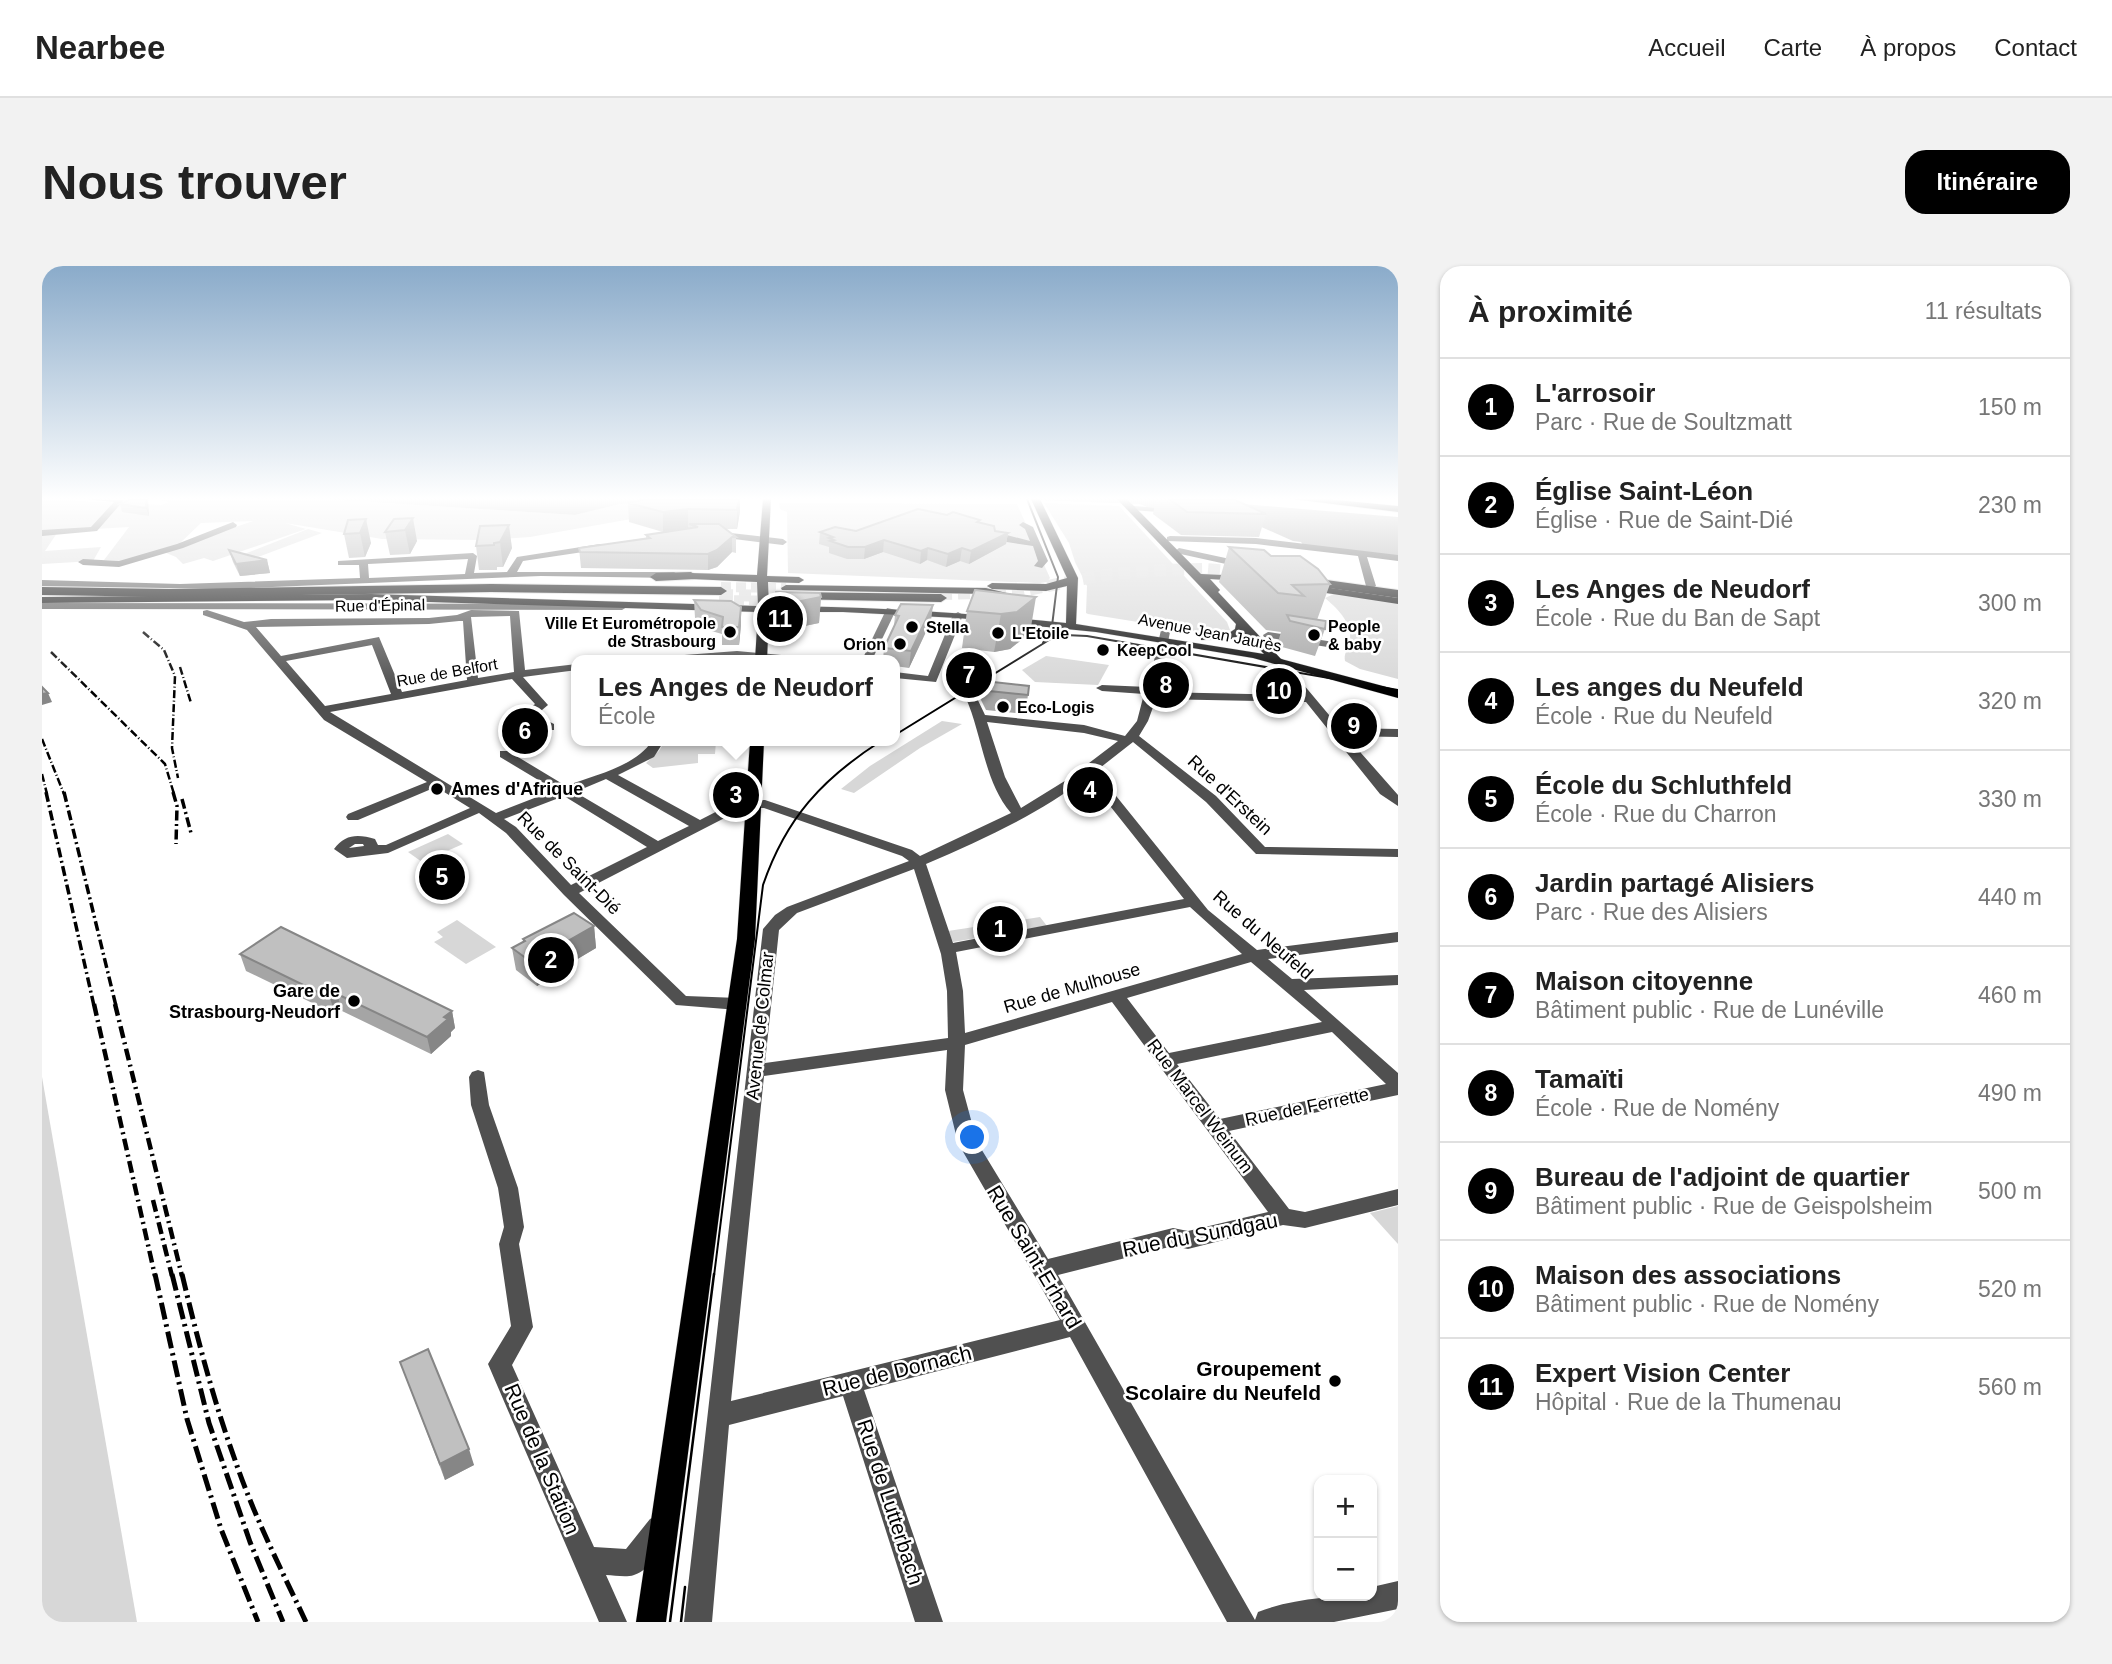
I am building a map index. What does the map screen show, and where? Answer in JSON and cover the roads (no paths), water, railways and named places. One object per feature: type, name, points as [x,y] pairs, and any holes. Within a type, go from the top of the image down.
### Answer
[{"type":"highway","points":[[42,587],[137,593],[385,588],[691,576]]},
{"type":"highway","points":[[1297,579],[1398,596]]},
{"type":"highway","points":[[385,588],[615,589],[721,593]]},
{"type":"highway","points":[[42,601],[721,593]]},
{"type":"highway","points":[[786,594],[940,596]]},
{"type":"main road","points":[[1065,562],[1073,578],[1073,622]]},
{"type":"main road","points":[[1183,562],[1278,661]]},
{"type":"main road","points":[[42,601],[721,593],[761,564],[764,608],[761,655]]},
{"type":"main road","points":[[1189,569],[1256,573]]},
{"type":"main road","points":[[1214,597],[1219,595],[1204,579],[1205,576],[1256,573]]},
{"type":"main road","points":[[691,576],[721,593],[764,608],[891,610],[1073,622]]},
{"type":"main road","points":[[362,597],[646,605],[721,593],[763,581],[1048,587],[1064,585],[1073,578]]},
{"type":"main road","points":[[1297,579],[1371,586],[1398,596]]},
{"type":"main road","points":[[1297,579],[1398,596]]},
{"type":"main road","points":[[980,586],[1015,595],[1036,612]]},
{"type":"main road","points":[[786,594],[958,590],[997,592],[1007,596],[1019,607],[1073,622]]},
{"type":"main road","points":[[786,594],[1073,622]]},
{"type":"main road","name":"Avenue Jean Jaurès","points":[[1073,622],[1096,629],[1168,640],[1267,650]]},
{"type":"main road","name":"Avenue Jean Jaurès","points":[[1073,622],[1278,661],[1398,694]]},
{"type":"main road","points":[[1205,638],[1235,636],[1241,630],[1241,624]]},
{"type":"main road","name":"Avenue Jean Jaurès","points":[[1168,640],[1205,638],[1267,650],[1398,684]]},
{"type":"main road","name":"Avenue de Colmar","points":[[651,1622],[738,1004],[748,914],[757,746]]},
{"type":"street","points":[[88,562],[125,562]]},
{"type":"street","points":[[341,563],[357,562]]},
{"type":"street","points":[[363,562],[365,581]]},
{"type":"street","points":[[469,576],[472,562]]},
{"type":"street","points":[[511,573],[518,562]]},
{"type":"street","points":[[1218,562],[1256,573]]},
{"type":"street","points":[[1364,562],[1371,586]]},
{"type":"street","points":[[119,564],[123,579]]},
{"type":"street","points":[[42,587],[285,584],[511,573],[691,576]]},
{"type":"street","points":[[100,585],[123,579],[143,582],[276,581],[285,584]]},
{"type":"street","points":[[42,601],[646,605]]},
{"type":"street","points":[[869,655],[891,610]]},
{"type":"street","name":"Rue de Saint-Dié","points":[[207,613],[245,625],[280,659],[328,717],[501,823],[682,1001],[738,1004]]},
{"type":"street","name":"Rue d'Épinal","points":[[245,625],[271,622],[415,621],[461,618],[476,613],[515,613],[517,674]]},
{"type":"street","points":[[900,676],[932,680],[958,615]]},
{"type":"street","points":[[461,618],[468,619],[472,683]]},
{"type":"street","points":[[1268,635],[1334,645]]},
{"type":"street","points":[[280,659],[375,640],[398,697]]},
{"type":"street","name":"Avenue de Colmar","points":[[698,1622],[768,942],[774,923],[792,910],[918,861],[1019,814],[1090,771],[1129,738],[1141,723],[1168,640]]},
{"type":"street","points":[[718,655],[736,655]]},
{"type":"street","points":[[1278,661],[1385,791],[1398,802]]},
{"type":"street","name":"Rue de Belfort","points":[[323,710],[517,674],[571,668]]},
{"type":"street","points":[[517,674],[542,705],[528,715],[551,727]]},
{"type":"street","points":[[1102,688],[1150,693],[1309,699]]},
{"type":"street","points":[[971,696],[982,718],[1007,804],[1019,814]]},
{"type":"street","points":[[982,718],[1084,729],[1129,738]]},
{"type":"street","points":[[1335,732],[1398,733]]},
{"type":"street","name":"Rue d'Erstein","points":[[1129,738],[1139,740],[1211,799],[1261,851],[1398,853]]},
{"type":"street","points":[[501,823],[565,791],[608,775],[650,754],[655,746]]},
{"type":"street","points":[[504,754],[656,846]]},
{"type":"street","name":"Rue du Neufeld","points":[[1090,771],[1193,902],[1252,957],[1336,1025],[1398,1086]]},
{"type":"street","points":[[608,775],[698,825]]},
{"type":"street","points":[[352,817],[437,782]]},
{"type":"street","points":[[569,892],[734,806],[755,804],[774,807],[907,853],[918,861]]},
{"type":"street","points":[[372,849],[388,849],[480,808]]},
{"type":"street","name":"Rue Saint-Erhard","points":[[918,861],[947,949],[956,991],[954,1090],[968,1143],[1076,1326],[1242,1622]]},
{"type":"street","points":[[947,949],[1193,902]]},
{"type":"street","name":"Rue de Mulhouse","points":[[756,1071],[956,1042],[1252,957],[1398,937]]},
{"type":"street","points":[[1287,985],[1398,980]]},
{"type":"street","name":"Rue Marcel Weinum","points":[[1116,995],[1283,1217]]},
{"type":"street","points":[[1165,1060],[1336,1025]]},
{"type":"street","name":"Rue de la Station","points":[[478,1077],[480,1105],[508,1188],[514,1227],[509,1244],[522,1327],[500,1364],[613,1622]]},
{"type":"street","name":"Rue de Ferrette","points":[[1216,1127],[1398,1086]]},
{"type":"street","name":"Rue du Sundgau","points":[[1042,1270],[1173,1237],[1188,1240],[1283,1217],[1306,1220],[1398,1197]]},
{"type":"street","name":"Rue de Dornach","points":[[718,1416],[1076,1326]]},
{"type":"street","name":"Rue de Lutterbach","points":[[850,1382],[929,1622]]},
{"type":"street","points":[[585,1560],[631,1563],[649,1545],[666,1517]]},
{"type":"street","points":[[1268,1622],[1398,1595]]},
{"type":"tunnel","points":[[940,594],[1017,592],[1104,575],[1162,570],[1205,569],[1251,573]]},
{"type":"tunnel","points":[[721,587],[786,588]]},
{"type":"tunnel","points":[[721,595],[787,596]]},
{"type":"tunnel","points":[[719,600],[786,601]]},
{"type":"tram line","points":[[1043,643],[1052,626],[1058,577],[1052,562]]},
{"type":"tram line","points":[[900,732],[1049,640],[1065,635],[1087,636],[1398,690]]},
{"type":"tram line","points":[[714,1276],[763,885],[783,840],[808,802],[841,770],[874,746]]},
{"type":"tram line","points":[[670,1622],[714,1274]]},
{"type":"tram line","points":[[681,1622],[685,1587]]},
{"type":"railway","points":[[143,632],[164,650],[175,676],[172,748],[178,778]]},
{"type":"railway","points":[[51,652],[165,764],[174,794]]},
{"type":"railway","points":[[180,667],[191,703]]},
{"type":"railway","points":[[42,739],[64,794]]},
{"type":"railway","points":[[42,774],[47,794]]},
{"type":"railway","points":[[46,792],[94,1006]]},
{"type":"railway","points":[[64,792],[116,1006]]},
{"type":"railway","points":[[173,792],[177,806],[176,844]]},
{"type":"railway","points":[[182,799],[191,833]]},
{"type":"railway","points":[[94,1004],[155,1276]]},
{"type":"railway","points":[[115,1004],[182,1276]]},
{"type":"railway","points":[[153,1200],[172,1276]]},
{"type":"railway","points":[[155,1274],[187,1419],[221,1529],[258,1622]]},
{"type":"railway","points":[[172,1274],[209,1423],[250,1542],[283,1622]]},
{"type":"railway","points":[[182,1274],[206,1368],[242,1481],[306,1622]]},
{"type":"place","name":"Expert Vision Center","points":[[780,619]]},
{"type":"place","name":"Stella","points":[[912,627]]},
{"type":"place","name":"Ville Et Eurométropole de Strasbourg","points":[[730,632]]},
{"type":"place","name":"L'Etoile","points":[[998,633]]},
{"type":"place","name":"People & baby","points":[[1314,635]]},
{"type":"place","name":"Orion","points":[[900,644]]},
{"type":"place","name":"KeepCool","points":[[1103,650]]},
{"type":"place","name":"Maison citoyenne","points":[[969,675]]},
{"type":"place","name":"Tamaïti","points":[[1166,685]]},
{"type":"place","name":"Maison des associations","points":[[1279,691]]},
{"type":"place","name":"Eco-Logis","points":[[1003,707]]},
{"type":"place","name":"Bureau de l'adjoint de quartier","points":[[1354,726]]},
{"type":"place","name":"Jardin partagé Alisiers","points":[[525,731]]},
{"type":"place","name":"Ames d'Afrique","points":[[437,789]]},
{"type":"place","name":"Les anges du Neufeld","points":[[1090,790]]},
{"type":"place","name":"Les Anges de Neudorf","points":[[736,795]]},
{"type":"place","name":"École du Schluthfeld","points":[[442,877]]},
{"type":"place","name":"L'arrosoir","points":[[1000,929]]},
{"type":"place","name":"Église Saint-Léon","points":[[551,960]]},
{"type":"place","name":"Gare de Strasbourg-Neudorf","points":[[354,1001]]},
{"type":"place","name":"Groupement Scolaire du Neufeld","points":[[1335,1381]]}]
